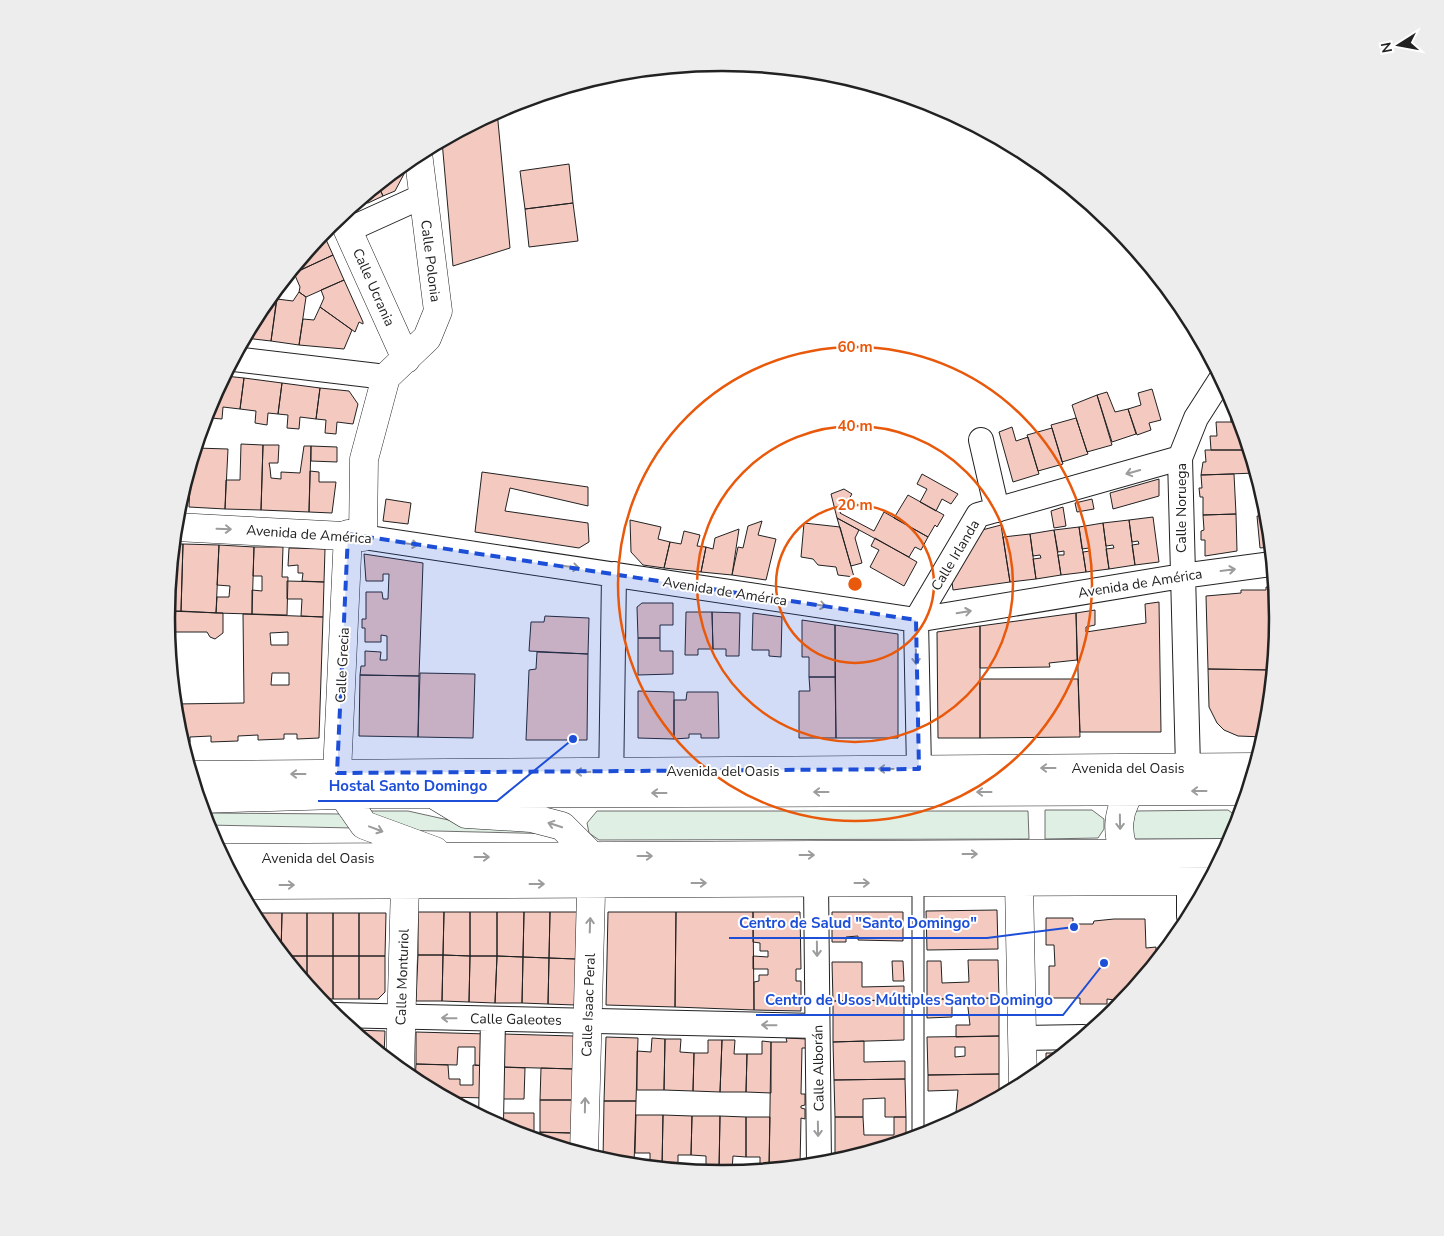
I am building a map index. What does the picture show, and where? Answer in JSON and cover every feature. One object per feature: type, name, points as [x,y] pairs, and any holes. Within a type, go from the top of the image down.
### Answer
[{"type":"street","name":"Calle Polonia","points":[[406,359],[427,338],[438,312],[419,162]]},
{"type":"street","points":[[345,222],[423,196]]},
{"type":"street","name":"Calle Ucrania","points":[[345,222],[406,359]]},
{"type":"street","points":[[241,360],[386,376],[406,359]]},
{"type":"street","name":"Calle Grecia","points":[[340,784],[355,536],[364,459],[386,376]]},
{"type":"street","name":"Calle Noruega","points":[[1188,768],[1180,458],[1196,418],[1217,386]]},
{"type":"street","points":[[981,440],[997,510]]},
{"type":"street","name":"Calle Irlanda","points":[[916,620],[978,515],[1180,458]]},
{"type":"street","name":"Avenida de América","points":[[183,527],[355,536],[916,620],[1182,576],[1266,565]]},
{"type":"street","points":[[611,782],[614,574]]},
{"type":"street","points":[[916,620],[919,769]]},
{"type":"street","name":"Avenida del Oasis","points":[[198,774],[340,784],[433,794],[611,782],[919,769],[1242,767]]},
{"type":"street","points":[[1140,882],[1123,853],[1118,817],[1130,791],[1152,768]]},
{"type":"street","name":"Avenida del Oasis","points":[[206,798],[340,784],[611,782],[1130,791],[1241,791]]},
{"type":"street","points":[[340,784],[364,825],[450,857]]},
{"type":"street","points":[[433,794],[466,814],[531,818],[562,826],[592,856]]},
{"type":"street","name":"Avenida del Oasis","points":[[231,858],[1215,853]]},
{"type":"street","name":"Calle Isaac Peral","points":[[584,1147],[592,856]]},
{"type":"street","name":"Avenida del Oasis","points":[[246,885],[1199,881]]},
{"type":"street","points":[[1019,882],[1023,1075]]},
{"type":"street","name":"Calle Alborán","points":[[816,883],[819,1156]]},
{"type":"street","name":"Calle Monturiol","points":[[400,1060],[405,884]]},
{"type":"street","name":"Calle Galeotes","points":[[347,1015],[817,1026]]},
{"type":"street","points":[[491,1113],[493,1019]]},
{"type":"street","points":[[1022,1038],[1072,1037]]},
{"type":"lane","points":[[918,882],[918,1128]]},
{"type":"highlighted area","points":[[348,534],[916,620],[919,769],[337,773]]},
{"type":"green space","points":[[1045,810],[1092,810],[1104,819],[1104,829],[1098,838],[1045,839]]},
{"type":"green space","points":[[1228,810],[1232,813],[1222,839],[1135,839],[1127,834],[1134,811]]},
{"type":"green space","points":[[368,811],[408,811],[462,823],[561,834],[394,830]]},
{"type":"green space","points":[[597,811],[1028,811],[1029,839],[599,840],[589,833],[587,823]]},
{"type":"green space","points":[[212,813],[343,814],[354,828],[216,825]]},
{"type":"building","points":[[498,120],[510,248],[453,266],[443,149]]},
{"type":"building","points":[[569,164],[573,203],[525,209],[520,171]]},
{"type":"building","points":[[404,173],[395,191],[383,196],[381,191]]},
{"type":"building","points":[[381,191],[383,196],[367,203]]},
{"type":"building","points":[[573,203],[578,241],[529,247],[525,209]]},
{"type":"building","points":[[326,241],[333,255],[301,270]]},
{"type":"building","points":[[333,255],[344,280],[306,297],[299,292],[300,287],[295,276],[301,270]]},
{"type":"building","points":[[344,280],[363,322],[363,324],[359,322],[355,332],[320,307],[324,298],[321,290]]},
{"type":"building","points":[[299,292],[306,297],[299,345],[271,341],[277,300],[293,301]]},
{"type":"building","points":[[276,301],[271,341],[253,339]]},
{"type":"building","points":[[320,307],[352,330],[344,349],[299,345],[303,319],[314,320]]},
{"type":"building","points":[[232,377],[244,378],[240,409],[223,407],[222,419],[213,418]]},
{"type":"building","points":[[244,378],[282,383],[278,414],[268,413],[267,425],[255,423],[256,411],[240,409]]},
{"type":"building","points":[[282,383],[320,388],[316,419],[300,417],[299,429],[287,428],[288,415],[278,414]]},
{"type":"building","points":[[320,388],[349,391],[358,404],[353,424],[337,422],[336,434],[325,433],[326,420],[316,419]]},
{"type":"building","points":[[1152,389],[1161,420],[1149,423],[1151,430],[1137,435],[1128,409],[1141,405],[1138,393]]},
{"type":"building","points":[[1107,392],[1115,412],[1128,409],[1136,434],[1112,442],[1097,395]]},
{"type":"building","points":[[1097,395],[1112,445],[1087,452],[1072,405]]},
{"type":"building","points":[[1076,418],[1088,454],[1062,462],[1051,425]]},
{"type":"building","points":[[1216,422],[1232,422],[1242,450],[1211,450],[1210,436],[1217,436]]},
{"type":"building","points":[[1012,427],[1016,441],[1028,437],[1039,474],[1013,482],[999,432]]},
{"type":"building","points":[[1052,428],[1063,464],[1038,471],[1027,435]]},
{"type":"building","points":[[241,444],[263,445],[261,510],[225,509],[226,480],[240,480]]},
{"type":"building","points":[[263,445],[279,445],[278,463],[269,463],[271,478],[281,479],[281,472],[300,473],[304,446],[311,446],[309,512],[261,510]]},
{"type":"building","points":[[311,446],[337,447],[337,462],[311,461]]},
{"type":"building","points":[[202,448],[228,449],[225,509],[189,507],[190,496]]},
{"type":"building","points":[[1205,450],[1242,450],[1249,473],[1201,475],[1203,462],[1206,462]]},
{"type":"building","points":[[310,471],[319,472],[319,482],[336,482],[332,513],[309,512]]},
{"type":"building","points":[[482,472],[588,487],[588,506],[510,488],[505,511],[588,523],[589,542],[579,548],[475,532]]},
{"type":"building","points":[[922,474],[958,494],[951,504],[942,499],[936,511],[920,502],[927,489],[917,484]]},
{"type":"building","points":[[1234,474],[1236,514],[1203,515],[1203,497],[1200,497],[1199,488],[1202,488],[1201,475]]},
{"type":"building","points":[[1159,479],[1159,496],[1113,509],[1110,493]]},
{"type":"building","points":[[844,489],[852,494],[840,513],[874,531],[884,512],[928,537],[921,550],[915,547],[909,557],[837,518],[831,494]]},
{"type":"building","points":[[908,495],[944,515],[928,537],[894,518]]},
{"type":"building","points":[[386,499],[411,503],[408,524],[383,521]]},
{"type":"building","points":[[1092,499],[1094,509],[1077,512],[1075,503]]},
{"type":"building","points":[[1063,507],[1066,526],[1054,528],[1051,511]]},
{"type":"building","points":[[1236,514],[1237,551],[1205,556],[1205,540],[1201,540],[1201,531],[1204,530],[1203,515]]},
{"type":"building","points":[[1257,516],[1259,516],[1264,548],[1260,548]]},
{"type":"building","points":[[1153,517],[1159,562],[1135,565],[1132,545],[1139,544],[1138,541],[1132,542],[1129,520]]},
{"type":"building","points":[[837,518],[859,530],[855,538],[862,563],[851,566]]},
{"type":"building","points":[[630,520],[661,527],[658,539],[670,542],[664,568],[643,565],[631,552]]},
{"type":"building","points":[[1129,520],[1135,565],[1109,569],[1106,549],[1114,548],[1113,545],[1106,546],[1103,523]]},
{"type":"building","points":[[762,521],[758,535],[776,539],[766,580],[732,575],[738,547],[743,548],[748,526]]},
{"type":"building","points":[[804,523],[840,527],[854,577],[838,575],[836,567],[818,565],[813,559],[801,557]]},
{"type":"building","points":[[1103,523],[1109,569],[1086,572],[1083,552],[1090,551],[1089,548],[1082,549],[1079,527]]},
{"type":"building","points":[[1001,525],[1010,582],[953,590],[952,582],[982,530]]},
{"type":"building","points":[[1079,527],[1086,572],[1061,575],[1058,555],[1064,555],[1064,551],[1058,552],[1054,530]]},
{"type":"building","points":[[739,529],[732,575],[701,572],[706,547],[713,549],[715,538]]},
{"type":"building","points":[[1054,530],[1061,575],[1036,579],[1033,559],[1041,558],[1040,555],[1033,556],[1030,534]]},
{"type":"building","points":[[684,531],[700,535],[697,546],[706,547],[701,572],[664,568],[670,542],[681,544]]},
{"type":"building","points":[[1030,534],[1036,579],[1010,582],[1003,537]]},
{"type":"building","points":[[875,538],[917,562],[904,586],[870,567],[879,550],[871,546]]},
{"type":"building","points":[[180,544],[183,544],[181,611],[175,611],[176,582]]},
{"type":"building","points":[[183,544],[219,545],[216,613],[181,611]]},
{"type":"building","points":[[219,545],[254,547],[252,614],[216,613],[217,597],[229,597],[230,586],[217,585]]},
{"type":"building","points":[[254,547],[283,547],[282,577],[288,577],[287,615],[252,614],[252,590],[262,591],[262,576],[253,576]]},
{"type":"building","points":[[289,548],[325,549],[324,582],[302,581],[303,573],[298,573],[298,565],[288,566]]},
{"type":"building","points":[[364,554],[423,563],[419,676],[360,675],[361,666],[365,666],[365,651],[381,652],[380,660],[387,660],[387,636],[381,635],[381,642],[365,642],[365,628],[362,628],[362,619],[366,619],[366,592],[382,592],[383,599],[388,599],[389,574],[383,574],[383,581],[366,581]]},
{"type":"building","points":[[287,581],[324,582],[323,617],[301,616],[302,599],[287,599]]},
{"type":"building","points":[[1266,587],[1268,587],[1269,618],[1266,670],[1208,669],[1206,596],[1241,593],[1241,590],[1266,590]]},
{"type":"building","points":[[1159,602],[1161,732],[1080,732],[1076,613],[1095,610],[1095,625],[1086,627],[1086,632],[1146,623],[1145,604]]},
{"type":"building","points":[[642,603],[673,603],[673,625],[660,625],[660,638],[638,638],[637,607]]},
{"type":"building","points":[[175,611],[223,613],[223,633],[215,639],[210,637],[207,632],[175,632]]},
{"type":"building","points":[[686,612],[712,612],[713,649],[698,649],[698,655],[685,655]]},
{"type":"building","points":[[712,612],[740,613],[739,656],[726,656],[726,649],[713,649]]},
{"type":"building","points":[[753,613],[782,617],[781,657],[769,656],[769,650],[752,650]]},
{"type":"building","points":[[1076,613],[1077,660],[1049,663],[1050,667],[980,668],[980,626]]},
{"type":"building","points":[[243,614],[323,617],[319,738],[297,739],[297,734],[284,734],[284,739],[258,740],[258,735],[238,736],[238,741],[211,742],[211,736],[190,737],[190,742],[182,704],[244,703]],"holes":[[[288,632],[288,645],[271,645],[270,633]],[[272,673],[289,673],[289,685],[271,685]]]},
{"type":"building","points":[[545,616],[589,618],[588,654],[529,651],[531,622],[544,622]]},
{"type":"building","points":[[802,620],[835,625],[835,677],[809,677],[809,657],[802,657]]},
{"type":"building","points":[[835,625],[898,634],[898,738],[836,738]]},
{"type":"building","points":[[980,626],[980,738],[938,738],[937,632]]},
{"type":"building","points":[[638,638],[660,638],[660,651],[673,651],[673,674],[638,675]]},
{"type":"building","points":[[537,652],[588,654],[587,740],[526,740],[529,670],[536,669]]},
{"type":"building","points":[[1208,669],[1266,670],[1255,737],[1238,736],[1224,730],[1217,723],[1209,707]]},
{"type":"building","points":[[420,673],[475,674],[473,738],[418,737]]},
{"type":"building","points":[[360,675],[419,676],[418,737],[359,736]]},
{"type":"building","points":[[809,677],[835,677],[836,738],[799,738],[799,691],[810,691]]},
{"type":"building","points":[[980,679],[1078,679],[1080,737],[980,738]]},
{"type":"building","points":[[638,691],[674,692],[674,739],[638,738]]},
{"type":"building","points":[[687,692],[718,692],[719,738],[701,738],[701,734],[689,734],[689,738],[674,739],[674,700],[686,700]]},
{"type":"building","points":[[997,910],[998,949],[927,950],[926,911]]},
{"type":"building","points":[[418,912],[444,912],[443,955],[418,955]]},
{"type":"building","points":[[444,912],[470,912],[470,956],[443,955]]},
{"type":"building","points":[[470,912],[497,912],[497,956],[470,956]]},
{"type":"building","points":[[497,912],[524,912],[523,957],[497,956]]},
{"type":"building","points":[[524,912],[550,912],[549,958],[523,957]]},
{"type":"building","points":[[550,912],[577,912],[576,959],[549,958]]},
{"type":"building","points":[[608,912],[676,912],[675,1007],[606,1005]]},
{"type":"building","points":[[676,912],[753,912],[754,1010],[675,1007]]},
{"type":"building","points":[[753,912],[800,912],[801,969],[796,969],[796,981],[801,981],[801,1011],[754,1010],[754,982],[759,981],[759,975],[768,975],[768,969],[753,969],[753,956],[768,957],[768,951],[760,951],[760,943],[753,942]]},
{"type":"building","points":[[832,912],[903,912],[903,941],[858,940],[858,936],[846,937],[846,942],[832,942]]},
{"type":"building","points":[[262,913],[282,913],[281,942]]},
{"type":"building","points":[[282,913],[307,913],[307,956],[292,956],[281,942]]},
{"type":"building","points":[[307,913],[333,913],[333,956],[307,956]]},
{"type":"building","points":[[333,913],[359,913],[359,956],[333,956]]},
{"type":"building","points":[[359,913],[386,913],[385,956],[359,956]]},
{"type":"building","points":[[1046,918],[1073,918],[1073,924],[1093,924],[1094,921],[1114,919],[1145,919],[1146,948],[1156,947],[1156,951],[1114,1000],[1107,999],[1107,1004],[1080,1004],[1080,998],[1049,998],[1049,966],[1055,966],[1054,945],[1046,945]]},
{"type":"building","points":[[418,955],[443,955],[442,1001],[416,1001]]},
{"type":"building","points":[[443,955],[470,956],[469,1002],[442,1001]]},
{"type":"building","points":[[292,956],[307,956],[307,973]]},
{"type":"building","points":[[307,956],[333,956],[333,999],[330,999],[307,973]]},
{"type":"building","points":[[333,956],[359,956],[359,999],[333,999]]},
{"type":"building","points":[[359,956],[385,956],[385,992],[378,999],[359,999]]},
{"type":"building","points":[[470,956],[497,956],[495,1003],[469,1002]]},
{"type":"building","points":[[497,956],[523,957],[522,1003],[495,1003]]},
{"type":"building","points":[[523,957],[549,958],[548,1004],[522,1003]]},
{"type":"building","points":[[549,958],[576,959],[575,1005],[548,1004]]},
{"type":"building","points":[[968,960],[998,960],[999,998],[927,999],[927,961],[941,961],[942,983],[969,982]]},
{"type":"building","points":[[892,961],[903,961],[904,981],[893,981]]},
{"type":"building","points":[[832,962],[862,962],[862,987],[904,986],[904,1000],[833,1001]]},
{"type":"building","points":[[999,998],[999,1036],[956,1037],[956,1025],[970,1025],[967,999]]},
{"type":"building","points":[[927,999],[952,999],[952,1017],[927,1018]]},
{"type":"building","points":[[904,1000],[904,1040],[833,1042],[833,1001]]},
{"type":"building","points":[[364,1030],[385,1031],[384,1048]]},
{"type":"building","points":[[416,1032],[488,1034],[487,1066],[475,1065],[475,1047],[458,1047],[457,1065],[416,1064]]},
{"type":"building","points":[[503,1034],[574,1036],[574,1069],[502,1067]]},
{"type":"building","points":[[999,1036],[999,1074],[928,1075],[927,1037]],"holes":[[[955,1047],[965,1047],[965,1056],[955,1057]]]},
{"type":"building","points":[[606,1037],[638,1038],[636,1101],[604,1101]]},
{"type":"building","points":[[652,1038],[665,1039],[664,1090],[637,1090],[637,1051],[651,1052]]},
{"type":"building","points":[[786,1038],[807,1039],[807,1048],[802,1048],[801,1094],[805,1094],[805,1105],[801,1106],[801,1108],[805,1109],[805,1119],[801,1118],[800,1159],[769,1163],[771,1042],[787,1042]]},
{"type":"building","points":[[665,1039],[681,1039],[680,1052],[694,1053],[693,1091],[664,1090]]},
{"type":"building","points":[[708,1040],[722,1040],[720,1092],[693,1091],[694,1053],[708,1053]]},
{"type":"building","points":[[722,1040],[735,1040],[734,1054],[747,1054],[746,1092],[720,1092]]},
{"type":"building","points":[[762,1041],[771,1042],[771,1093],[746,1092],[747,1054],[762,1054]]},
{"type":"building","points":[[864,1041],[864,1062],[905,1061],[905,1079],[834,1080],[833,1042]]},
{"type":"building","points":[[1046,1053],[1054,1053],[1046,1059]]},
{"type":"building","points":[[416,1064],[448,1065],[449,1079],[460,1079],[460,1085],[473,1085],[473,1065],[487,1066],[486,1098],[461,1097],[416,1071]]},
{"type":"building","points":[[502,1067],[525,1068],[524,1099],[502,1099]]},
{"type":"building","points":[[541,1068],[574,1069],[573,1100],[540,1100]]},
{"type":"building","points":[[999,1074],[999,1089],[956,1112],[958,1090],[928,1091],[928,1075]]},
{"type":"building","points":[[905,1079],[906,1117],[885,1117],[885,1098],[863,1099],[863,1117],[835,1117],[834,1080]]},
{"type":"building","points":[[540,1100],[573,1100],[572,1133],[540,1132]]},
{"type":"building","points":[[604,1101],[636,1101],[634,1157],[603,1151]]},
{"type":"building","points":[[501,1113],[534,1113],[534,1131],[513,1123],[501,1118]]},
{"type":"building","points":[[636,1115],[663,1115],[662,1161],[650,1160],[650,1153],[635,1153]]},
{"type":"building","points":[[663,1115],[692,1116],[691,1155],[678,1155],[678,1163],[662,1161]]},
{"type":"building","points":[[692,1116],[720,1116],[719,1165],[706,1165],[706,1156],[691,1155]]},
{"type":"building","points":[[720,1116],[746,1117],[746,1157],[733,1156],[732,1165],[719,1165]]},
{"type":"building","points":[[746,1117],[770,1117],[769,1163],[760,1164],[760,1157],[746,1157]]},
{"type":"building","points":[[835,1117],[863,1117],[864,1135],[894,1135],[894,1117],[906,1117],[906,1133],[835,1153]]},
{"type":"building","points":[[537,1132],[572,1133],[572,1144]]},
{"type":"place","name":"Hostal Santo Domingo","points":[[573,739]]},
{"type":"place","name":"Centro de Salud \"Santo Domingo\"","points":[[1074,927]]},
{"type":"place","name":"Centro de Usos Múltiples Santo Domingo","points":[[1104,963]]}]
